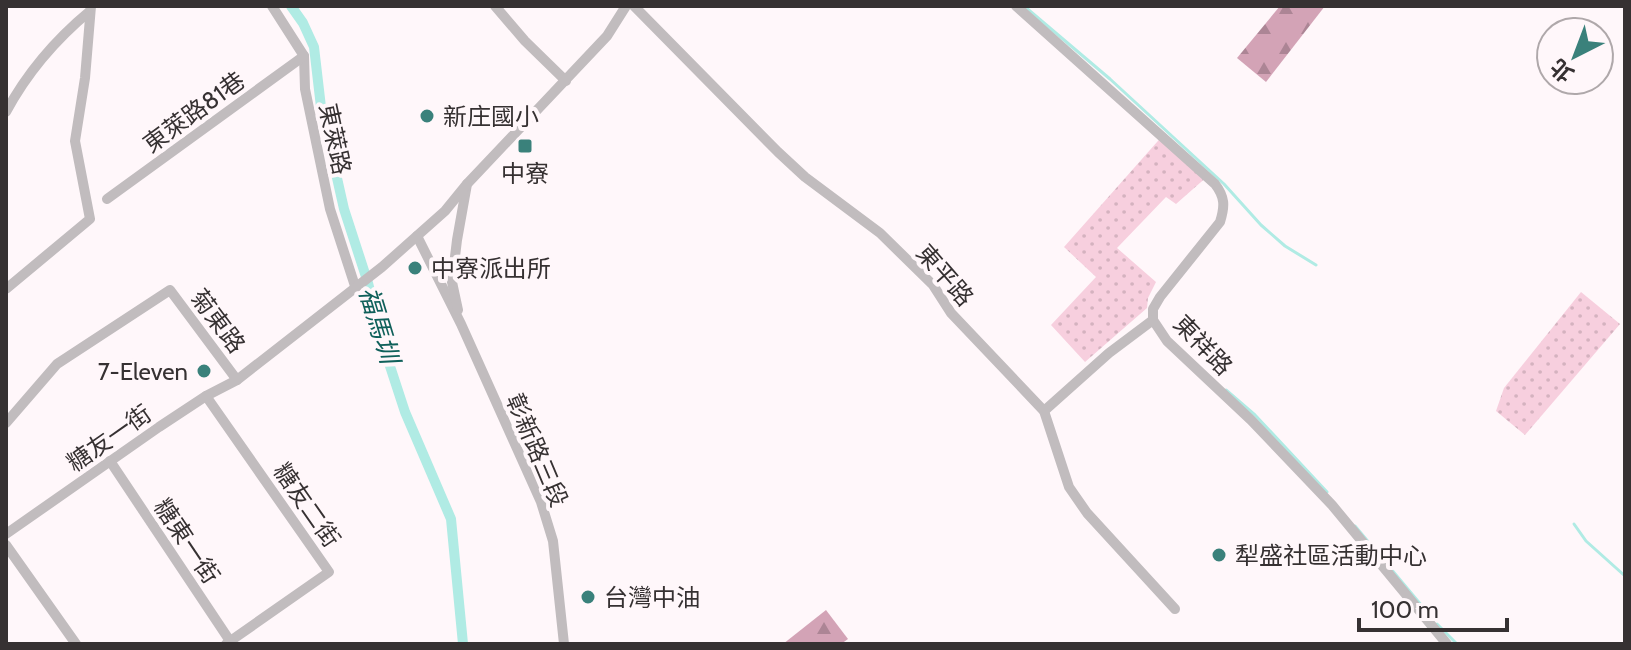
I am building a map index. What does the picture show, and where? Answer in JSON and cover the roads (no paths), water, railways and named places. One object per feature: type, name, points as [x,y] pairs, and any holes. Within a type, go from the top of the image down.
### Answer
[{"type":"street","name":"東萊路","points":[[272,6],[304,56],[305,89],[323,181],[330,209],[359,283]]},
{"type":"street","points":[[495,6],[566,81]]},
{"type":"street","points":[[461,324],[417,236],[445,211],[607,36],[626,6]]},
{"type":"street","name":"東平路","points":[[634,6],[778,152],[805,177],[880,233],[925,278],[951,313],[1044,411],[1069,487],[1087,513],[1175,609]]},
{"type":"street","name":"東祥路","points":[[1016,6],[1224,195],[1220,222],[1160,297],[1153,309],[1153,320],[1177,353],[1251,420],[1332,505],[1447,644]]},
{"type":"street","points":[[6,112],[22,82],[58,38],[91,9]]},
{"type":"street","points":[[6,289],[90,219],[75,141],[91,9]]},
{"type":"street","name":"東萊路81巷","points":[[107,199],[304,56]]},
{"type":"street","points":[[461,324],[452,282],[467,184]]},
{"type":"street","name":"菊東路","points":[[6,423],[57,364],[170,290],[237,380],[417,236]]},
{"type":"street","points":[[1044,411],[1109,353],[1153,320]]},
{"type":"street","name":"彰新路三段","points":[[461,324],[541,502],[553,541],[564,644]]},
{"type":"street","name":"糖友一街","points":[[6,534],[206,396],[237,380]]},
{"type":"street","name":"糖友二街","points":[[206,396],[329,572],[229,643]]},
{"type":"street","name":"糖東一街","points":[[110,461],[229,643]]},
{"type":"street","points":[[6,545],[76,644]]},
{"type":"waterway","name":"福馬圳","points":[[291,6],[314,47],[321,107],[344,209],[368,283],[387,357],[405,412],[451,519],[463,644]]},
{"type":"waterway","points":[[1024,6],[1110,79],[1224,184],[1261,225],[1285,246],[1316,265]]},
{"type":"waterway","points":[[1226,390],[1255,415],[1327,492]]},
{"type":"waterway","points":[[1574,524],[1586,541],[1625,576]]},
{"type":"waterway","points":[[1355,526],[1427,612]]},
{"type":"waterway","points":[[1437,624],[1457,644]]},
{"type":"place","name":"新庄國小","points":[[427,116]]},
{"type":"place","name":"中寮","points":[[525,146]]},
{"type":"place","name":"中寮派出所","points":[[415,268]]},
{"type":"place","name":"7-Eleven","points":[[204,371]]},
{"type":"place","name":"犁盛社區活動中心","points":[[1219,555]]},
{"type":"place","name":"台灣中油","points":[[588,597]]}]
